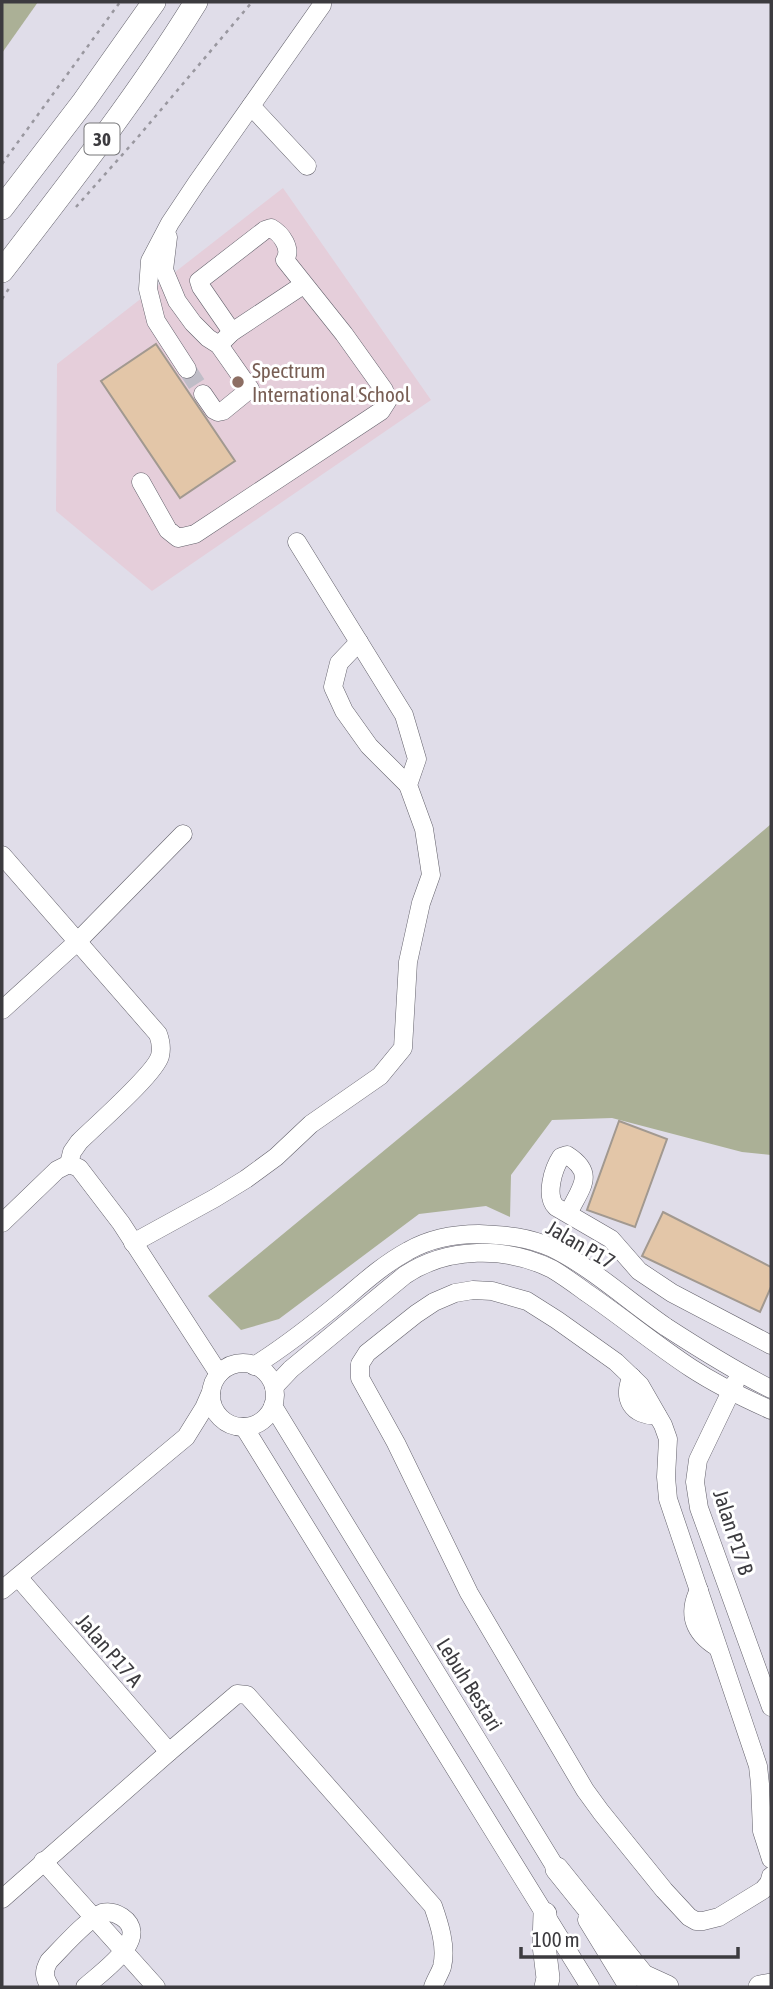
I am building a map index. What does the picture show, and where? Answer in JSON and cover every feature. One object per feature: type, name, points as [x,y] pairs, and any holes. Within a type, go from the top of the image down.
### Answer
[{"type":"main road","name":"30","points":[[2,208],[84,102],[154,2]]},
{"type":"main road","name":"30","points":[[9,275],[73,179],[153,70],[196,2]]},
{"type":"main road","points":[[153,70],[206,2]]},
{"type":"main road","points":[[557,1869],[643,1976],[667,1987]]},
{"type":"main road","points":[[545,1914],[544,1945],[548,1978],[546,1987]]},
{"type":"main road","points":[[760,1987],[771,1985]]},
{"type":"street","points":[[187,369],[156,321],[148,289],[150,261],[170,223],[322,2]]},
{"type":"street","points":[[251,106],[307,166]]},
{"type":"street","points":[[170,223],[164,270],[177,301],[208,338],[226,339],[303,285]]},
{"type":"street","points":[[141,482],[168,530],[178,538],[195,534],[381,411],[388,400],[384,390],[344,334],[285,260],[288,247],[271,228],[200,281],[250,389],[223,411],[218,412],[203,394]]},
{"type":"street","points":[[297,542],[404,715],[417,759],[408,785]]},
{"type":"street","points":[[133,1243],[246,1179],[276,1157],[311,1124],[380,1076],[403,1048],[408,962],[421,903],[431,875],[424,829],[408,785],[369,746],[344,711],[333,687],[339,663],[359,642]]},
{"type":"street","points":[[2,1010],[77,942],[184,834]]},
{"type":"street","points":[[2,855],[158,1034],[161,1044],[158,1063],[79,1142],[72,1152],[69,1164]]},
{"type":"street","points":[[2,1223],[57,1170],[69,1164],[79,1168],[121,1223],[219,1374]]},
{"type":"street","points":[[568,1214],[611,1239],[639,1271],[672,1293],[771,1345]]},
{"type":"street","name":"Jalan P17","points":[[254,1366],[300,1335],[388,1263],[410,1250],[430,1241],[467,1234],[500,1235],[551,1248],[740,1374],[771,1389]]},
{"type":"street","name":"Jalan P17","points":[[274,1387],[291,1369],[418,1266],[460,1254],[489,1253],[519,1257],[554,1270],[691,1368],[731,1392],[771,1410]]},
{"type":"street","points":[[771,1859],[762,1831],[766,1814],[758,1766],[668,1499],[668,1439],[640,1385],[616,1362],[527,1301],[492,1291],[473,1290],[456,1293],[416,1314],[367,1353],[360,1364],[360,1378],[396,1443],[469,1593],[585,1790],[664,1890],[696,1921],[719,1917],[762,1890],[771,1876]]},
{"type":"street","points":[[186,1437],[235,1425],[256,1424],[267,1417],[275,1394],[270,1378],[263,1370],[254,1366],[237,1364],[223,1369],[212,1385],[211,1399],[216,1413],[235,1425],[590,1987]]},
{"type":"street","name":"Jalan P17 B","points":[[740,1374],[698,1460],[695,1482],[699,1508],[771,1707]]},
{"type":"street","points":[[2,1590],[186,1437],[211,1392]]},
{"type":"street","name":"Lebuh Bestari","points":[[273,1406],[628,1987]]},
{"type":"street","name":"Jalan P17 A","points":[[18,1577],[169,1752]]},
{"type":"street","points":[[699,1590],[694,1600],[695,1622],[699,1633],[717,1647]]},
{"type":"street","points":[[708,1619],[736,1610]]},
{"type":"street","points":[[2,1899],[237,1694],[247,1695],[433,1906],[443,1952],[442,1967],[433,1987]]},
{"type":"street","points":[[43,1861],[156,1987]]},
{"type":"street","points":[[50,1987],[44,1976],[48,1961],[93,1918]]},
{"type":"street","points":[[85,1987],[124,1952]]},
{"type":"path","points":[[2,164],[120,2]]},
{"type":"path","points":[[71,214],[252,2]]},
{"type":"path","points":[[2,299],[9,275]]},
{"type":"shaded area","name":"Spectrum International School","points":[[283,188],[431,400],[152,591],[56,511],[57,364]]},
{"type":"green space","points":[[2,2],[38,2],[2,53]]},
{"type":"green space","points":[[771,824],[771,1155],[742,1152],[612,1118],[552,1120],[511,1175],[510,1217],[486,1206],[419,1214],[279,1319],[241,1330],[208,1296],[461,1087]]},
{"type":"building","points":[[156,344],[235,461],[180,498],[101,381]]},
{"type":"building","points":[[619,1121],[667,1139],[635,1227],[587,1210]]},
{"type":"building","points":[[663,1212],[771,1267],[771,1287],[760,1312],[642,1256]]},
{"type":"tunnel","points":[[187,369],[203,394]]},
{"type":"place","name":"Spectrum International School","points":[[238,382]]}]
